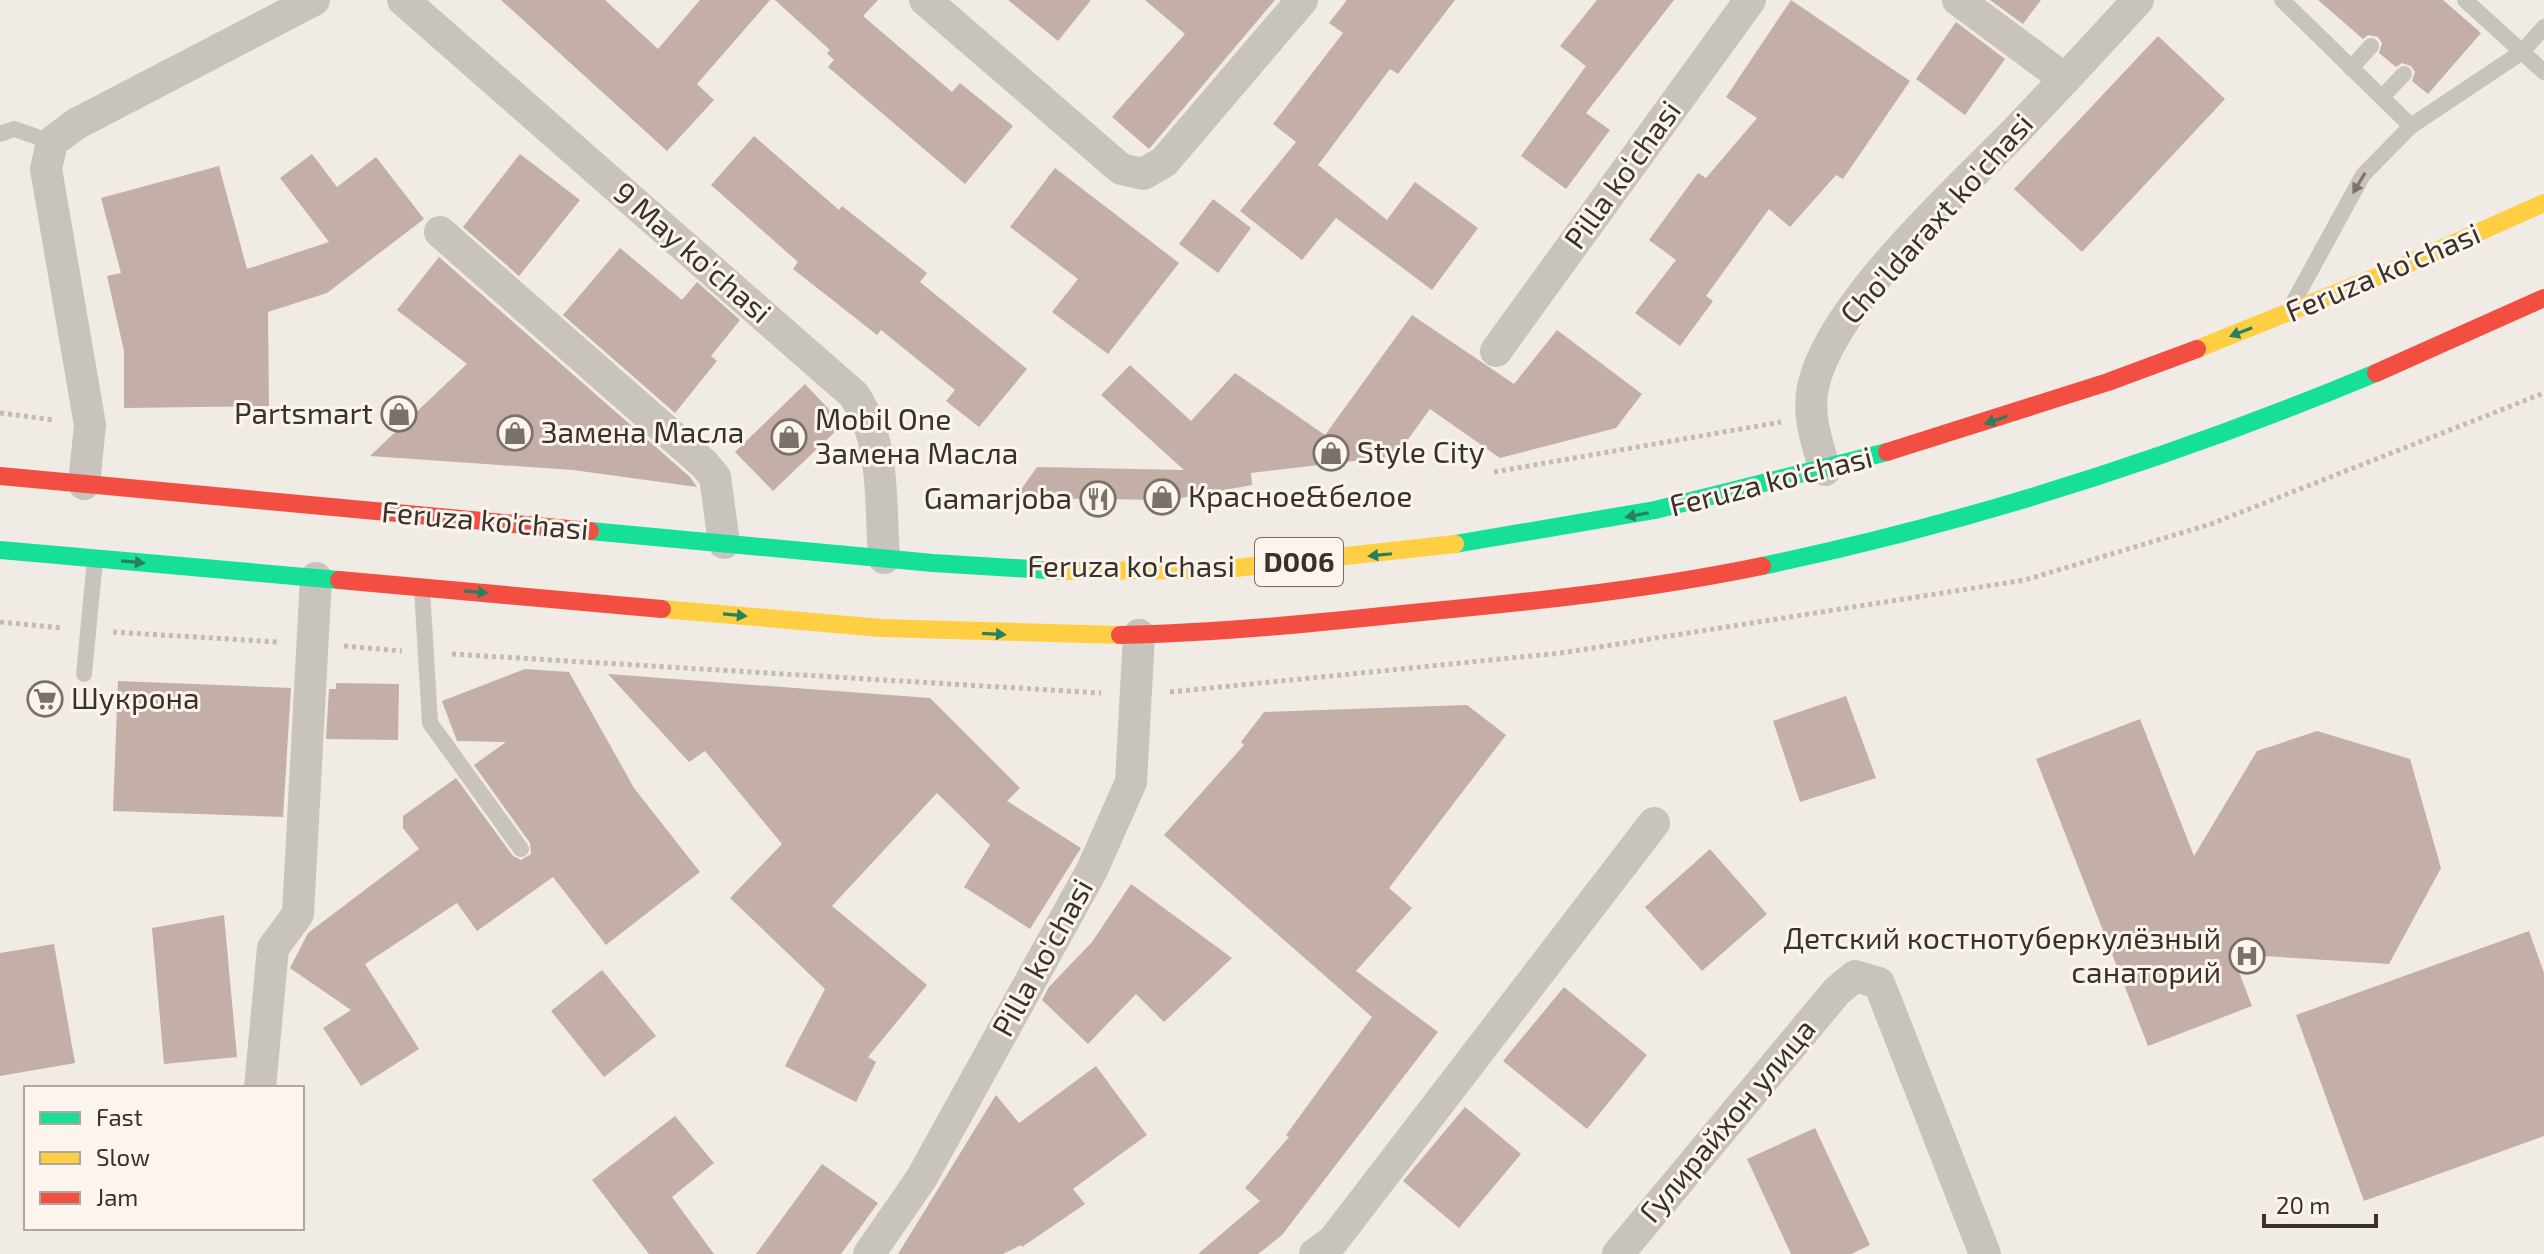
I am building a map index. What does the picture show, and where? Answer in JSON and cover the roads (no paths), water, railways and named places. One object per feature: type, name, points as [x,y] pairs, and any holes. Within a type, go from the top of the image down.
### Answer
[{"type":"main road","name":"Feruza ko'chasi","points":[[0,476],[884,558],[1063,570],[1177,572],[1261,566],[1551,532],[1694,504],[1972,429],[2287,315],[2428,257],[2544,203]]},
{"type":"main road","name":"Feruza ko'chasi","points":[[0,550],[882,628],[1023,636],[1139,635],[1289,625],[1553,599],[1678,582],[1797,558],[1997,508],[2173,451],[2406,363],[2544,298]]},
{"type":"main road","points":[[405,529],[424,515]]},
{"type":"main road","points":[[399,563],[422,587]]},
{"type":"street","points":[[84,484],[90,425],[46,169],[52,142],[76,124],[314,0]]},
{"type":"street","name":"9 May ko'chasi","points":[[403,0],[854,395],[869,417],[876,444],[884,558]]},
{"type":"street","points":[[925,0],[1121,169],[1143,174],[1164,162],[1302,0]]},
{"type":"street","name":"Pilla ko‘chasi","points":[[1496,351],[1750,0]]},
{"type":"street","points":[[1958,0],[2065,79]]},
{"type":"street","name":"Cho'ldaraxt ko'chasi","points":[[1825,470],[1811,417],[1813,389],[1821,361],[1851,309],[1944,204],[2138,0]]},
{"type":"street","points":[[440,232],[704,464],[715,477],[724,543]]},
{"type":"street","points":[[260,1086],[273,948],[298,914],[316,578]]},
{"type":"street","name":"Pilla ko'chasi","points":[[869,1254],[921,1179],[1092,870],[1131,782],[1139,635]]},
{"type":"street","points":[[1331,1250],[1654,823]]},
{"type":"street","name":"Гулирайхон улица","points":[[1618,1254],[1837,991],[1855,976],[1879,983],[1985,1254]]},
{"type":"lane","points":[[2282,0],[2411,126]]},
{"type":"lane","points":[[2464,5],[2544,72]]},
{"type":"lane","points":[[2287,315],[2363,175],[2411,126],[2522,52],[2544,27]]},
{"type":"lane","points":[[2351,68],[2371,46]]},
{"type":"lane","points":[[2382,97],[2404,74]]},
{"type":"lane","points":[[0,134],[14,129],[52,142]]},
{"type":"lane","points":[[84,674],[95,558]]},
{"type":"lane","points":[[422,587],[430,723],[521,849]]},
{"type":"place","name":"Partsmart","points":[[399,414]]},
{"type":"place","name":"Замена Масла","points":[[515,433]]},
{"type":"place","name":"Mobil One Замена Масла","points":[[789,437]]},
{"type":"place","name":"Style City","points":[[1331,453]]},
{"type":"place","name":"Красное&белое","points":[[1162,497]]},
{"type":"place","name":"Gamarjoba","points":[[1098,499]]},
{"type":"place","name":"Шукрона","points":[[45,699]]},
{"type":"place","name":"Детский костнотуберкулёзный санаторий","points":[[2247,956]]}]
